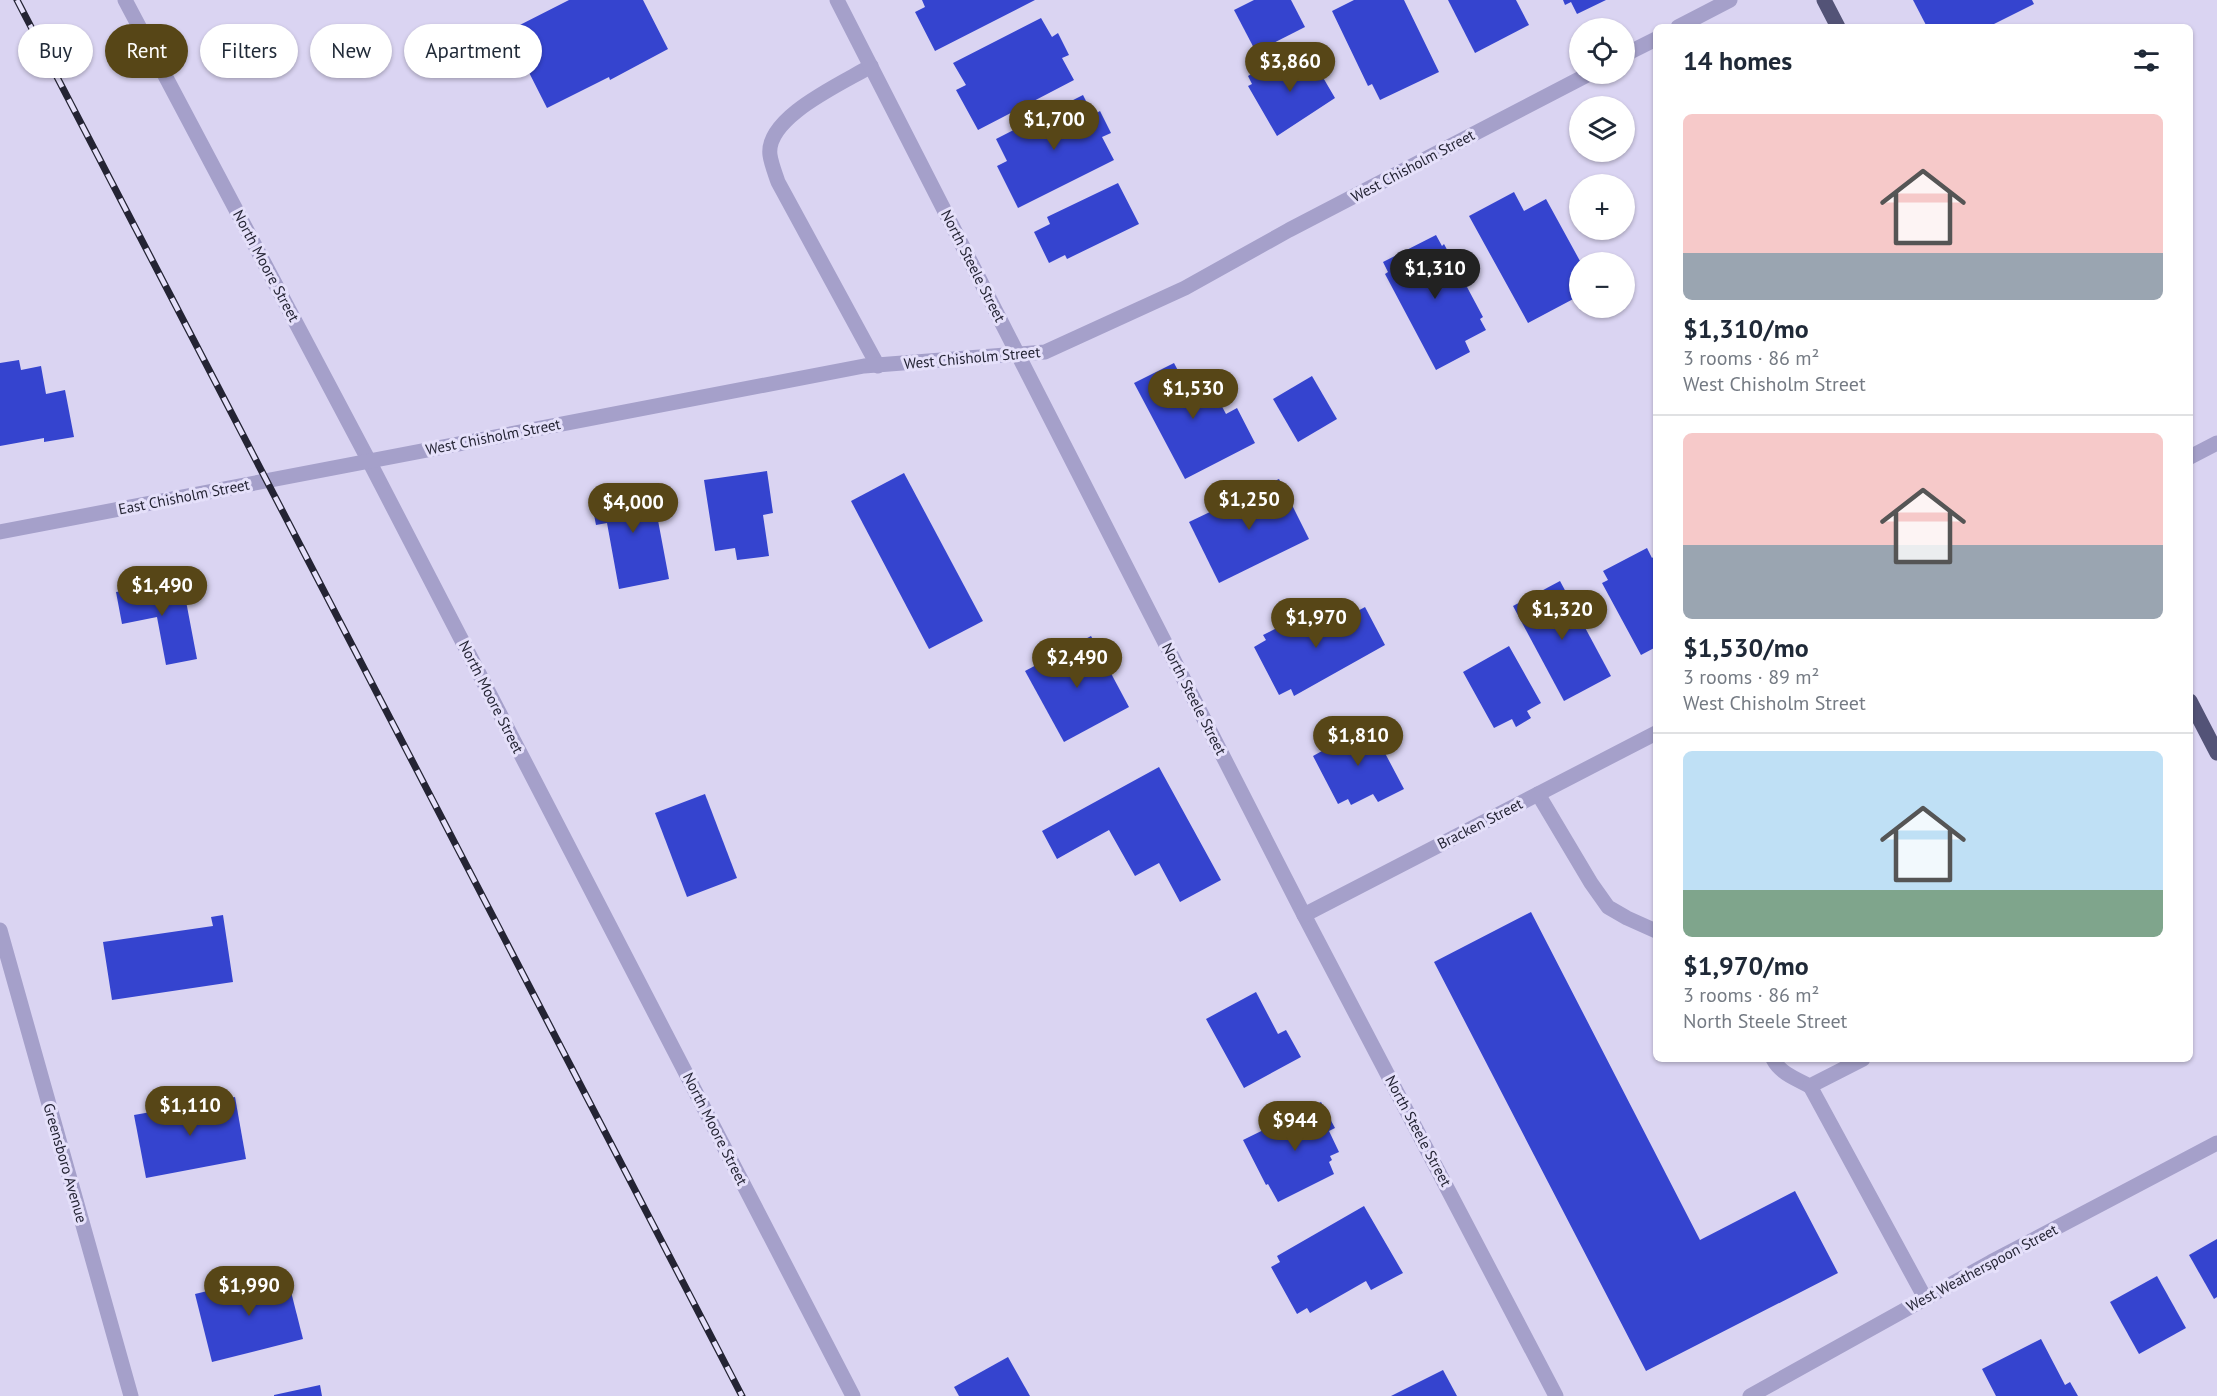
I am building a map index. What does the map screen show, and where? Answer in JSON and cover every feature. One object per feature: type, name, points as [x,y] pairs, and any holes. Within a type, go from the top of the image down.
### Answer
[{"type":"main road","points":[[1824,0],[1836,24]]},
{"type":"main road","points":[[2193,707],[2217,753]]},
{"type":"street","name":"North Moore Street","points":[[125,0],[369,461],[853,1396]]},
{"type":"street","name":"North Steele Street","points":[[837,0],[1305,915],[1556,1396]]},
{"type":"street","points":[[1684,24],[1730,0]]},
{"type":"street","points":[[1635,50],[1653,40]]},
{"type":"street","points":[[871,66],[791,114],[773,136],[769,153],[778,182],[878,366]]},
{"type":"street","name":"West Chisholm Street","points":[[369,461],[864,366],[1045,352],[1185,288],[1289,230],[1570,84]]},
{"type":"street","points":[[2193,455],[2217,443]]},
{"type":"street","name":"East Chisholm Street","points":[[0,532],[369,461]]},
{"type":"street","name":"Bracken Street","points":[[1305,915],[1653,735]]},
{"type":"street","points":[[1538,794],[1586,875],[1608,907],[1653,930]]},
{"type":"street","name":"Greensboro Avenue","points":[[0,930],[131,1396]]},
{"type":"street","points":[[1775,1062],[1777,1066],[1810,1086],[1925,1298]]},
{"type":"street","points":[[1810,1086],[1857,1062]]},
{"type":"street","name":"West Weatherspoon Street","points":[[1750,1396],[1925,1298],[2217,1143]]},
{"type":"building","points":[[569,0],[643,0],[668,49],[610,80],[609,77],[547,108],[532,78],[542,78],[542,24],[522,24]]},
{"type":"building","points":[[922,0],[1035,0],[935,51],[915,12],[925,7]]},
{"type":"building","points":[[1254,0],[1291,0],[1305,27],[1256,52],[1234,10]]},
{"type":"building","points":[[1354,0],[1404,0],[1439,72],[1380,100],[1372,84],[1368,86],[1332,11]]},
{"type":"building","points":[[1448,0],[1516,0],[1529,25],[1475,53]]},
{"type":"building","points":[[1563,0],[1606,0],[1577,14],[1571,2],[1565,5]]},
{"type":"building","points":[[1913,0],[2032,0],[2034,4],[1994,24],[1925,24]]},
{"type":"building","points":[[1041,18],[1052,37],[1058,33],[1069,55],[1062,58],[1074,80],[978,130],[956,90],[966,85],[953,63]]},
{"type":"building","points":[[1311,57],[1335,98],[1277,136],[1248,86],[1252,84],[1248,76],[1271,62],[1278,72],[1295,62],[1297,66]]},
{"type":"building","points":[[1083,95],[1093,115],[1100,111],[1111,133],[1102,137],[1114,160],[1018,208],[997,166],[1007,161],[996,139]]},
{"type":"building","points":[[1118,183],[1139,224],[1067,259],[1065,255],[1049,263],[1034,232],[1050,224],[1047,217]]},
{"type":"building","points":[[1514,192],[1524,211],[1546,199],[1575,252],[1569,252],[1569,301],[1528,323],[1469,216]]},
{"type":"building","points":[[1436,235],[1442,246],[1444,244],[1483,317],[1480,319],[1486,330],[1465,341],[1470,352],[1436,370],[1385,274],[1388,272],[1383,262]]},
{"type":"building","points":[[19,360],[21,370],[41,366],[46,394],[65,390],[74,437],[44,442],[44,438],[0,446],[0,363]]},
{"type":"building","points":[[1174,363],[1184,382],[1203,371],[1226,414],[1237,408],[1255,443],[1185,479],[1134,383]]},
{"type":"building","points":[[1312,376],[1337,419],[1298,442],[1273,399]]},
{"type":"building","points":[[767,471],[773,513],[763,515],[769,556],[737,560],[735,548],[715,551],[704,480]]},
{"type":"building","points":[[904,473],[983,621],[929,649],[851,501]]},
{"type":"building","points":[[1279,479],[1309,539],[1219,583],[1189,522]]},
{"type":"building","points":[[651,483],[669,579],[619,589],[607,523],[596,525],[590,494]]},
{"type":"building","points":[[1647,548],[1653,557],[1653,649],[1641,655],[1602,583],[1608,580],[1603,571]]},
{"type":"building","points":[[182,580],[197,659],[166,665],[157,617],[122,624],[116,592]]},
{"type":"building","points":[[1560,581],[1611,676],[1564,701],[1513,606]]},
{"type":"building","points":[[1318,607],[1328,627],[1365,607],[1385,645],[1294,696],[1291,689],[1279,695],[1254,647],[1266,640],[1263,635]]},
{"type":"building","points":[[1091,636],[1129,707],[1064,742],[1025,671]]},
{"type":"building","points":[[1509,646],[1541,703],[1527,711],[1531,718],[1516,727],[1512,719],[1494,728],[1463,672]]},
{"type":"building","points":[[1368,721],[1404,789],[1378,802],[1373,794],[1351,805],[1348,799],[1338,804],[1313,756],[1322,751],[1320,746]]},
{"type":"building","points":[[1159,767],[1221,880],[1180,902],[1159,863],[1135,876],[1109,830],[1057,859],[1042,831]]},
{"type":"building","points":[[705,794],[737,878],[687,897],[655,813]]},
{"type":"building","points":[[1531,912],[1700,1240],[1795,1191],[1838,1273],[1646,1371],[1434,962]]},
{"type":"building","points":[[223,915],[233,982],[112,1000],[103,942],[213,926],[211,917]]},
{"type":"building","points":[[1256,992],[1278,1034],[1286,1030],[1301,1057],[1244,1088],[1206,1019]]},
{"type":"building","points":[[235,1097],[246,1159],[146,1178],[134,1115]]},
{"type":"building","points":[[1321,1102],[1335,1128],[1329,1131],[1339,1152],[1330,1156],[1332,1160],[1329,1162],[1334,1174],[1278,1202],[1268,1184],[1266,1185],[1243,1140]]},
{"type":"building","points":[[1364,1206],[1403,1273],[1371,1290],[1366,1281],[1310,1313],[1307,1308],[1297,1314],[1271,1267],[1280,1262],[1277,1256]]},
{"type":"building","points":[[2217,1239],[2217,1297],[2214,1299],[2189,1255]]},
{"type":"building","points":[[286,1272],[303,1339],[212,1362],[195,1294]]},
{"type":"building","points":[[2157,1276],[2186,1328],[2139,1354],[2110,1302]]},
{"type":"building","points":[[2041,1339],[2065,1385],[2070,1382],[2078,1396],[1996,1396],[1982,1369]]},
{"type":"building","points":[[1008,1357],[1030,1396],[959,1396],[954,1387]]},
{"type":"building","points":[[1443,1370],[1457,1396],[1391,1396]]},
{"type":"building","points":[[320,1385],[322,1396],[274,1396],[274,1395]]},
{"type":"railway","points":[[17,0],[742,1396]]}]
